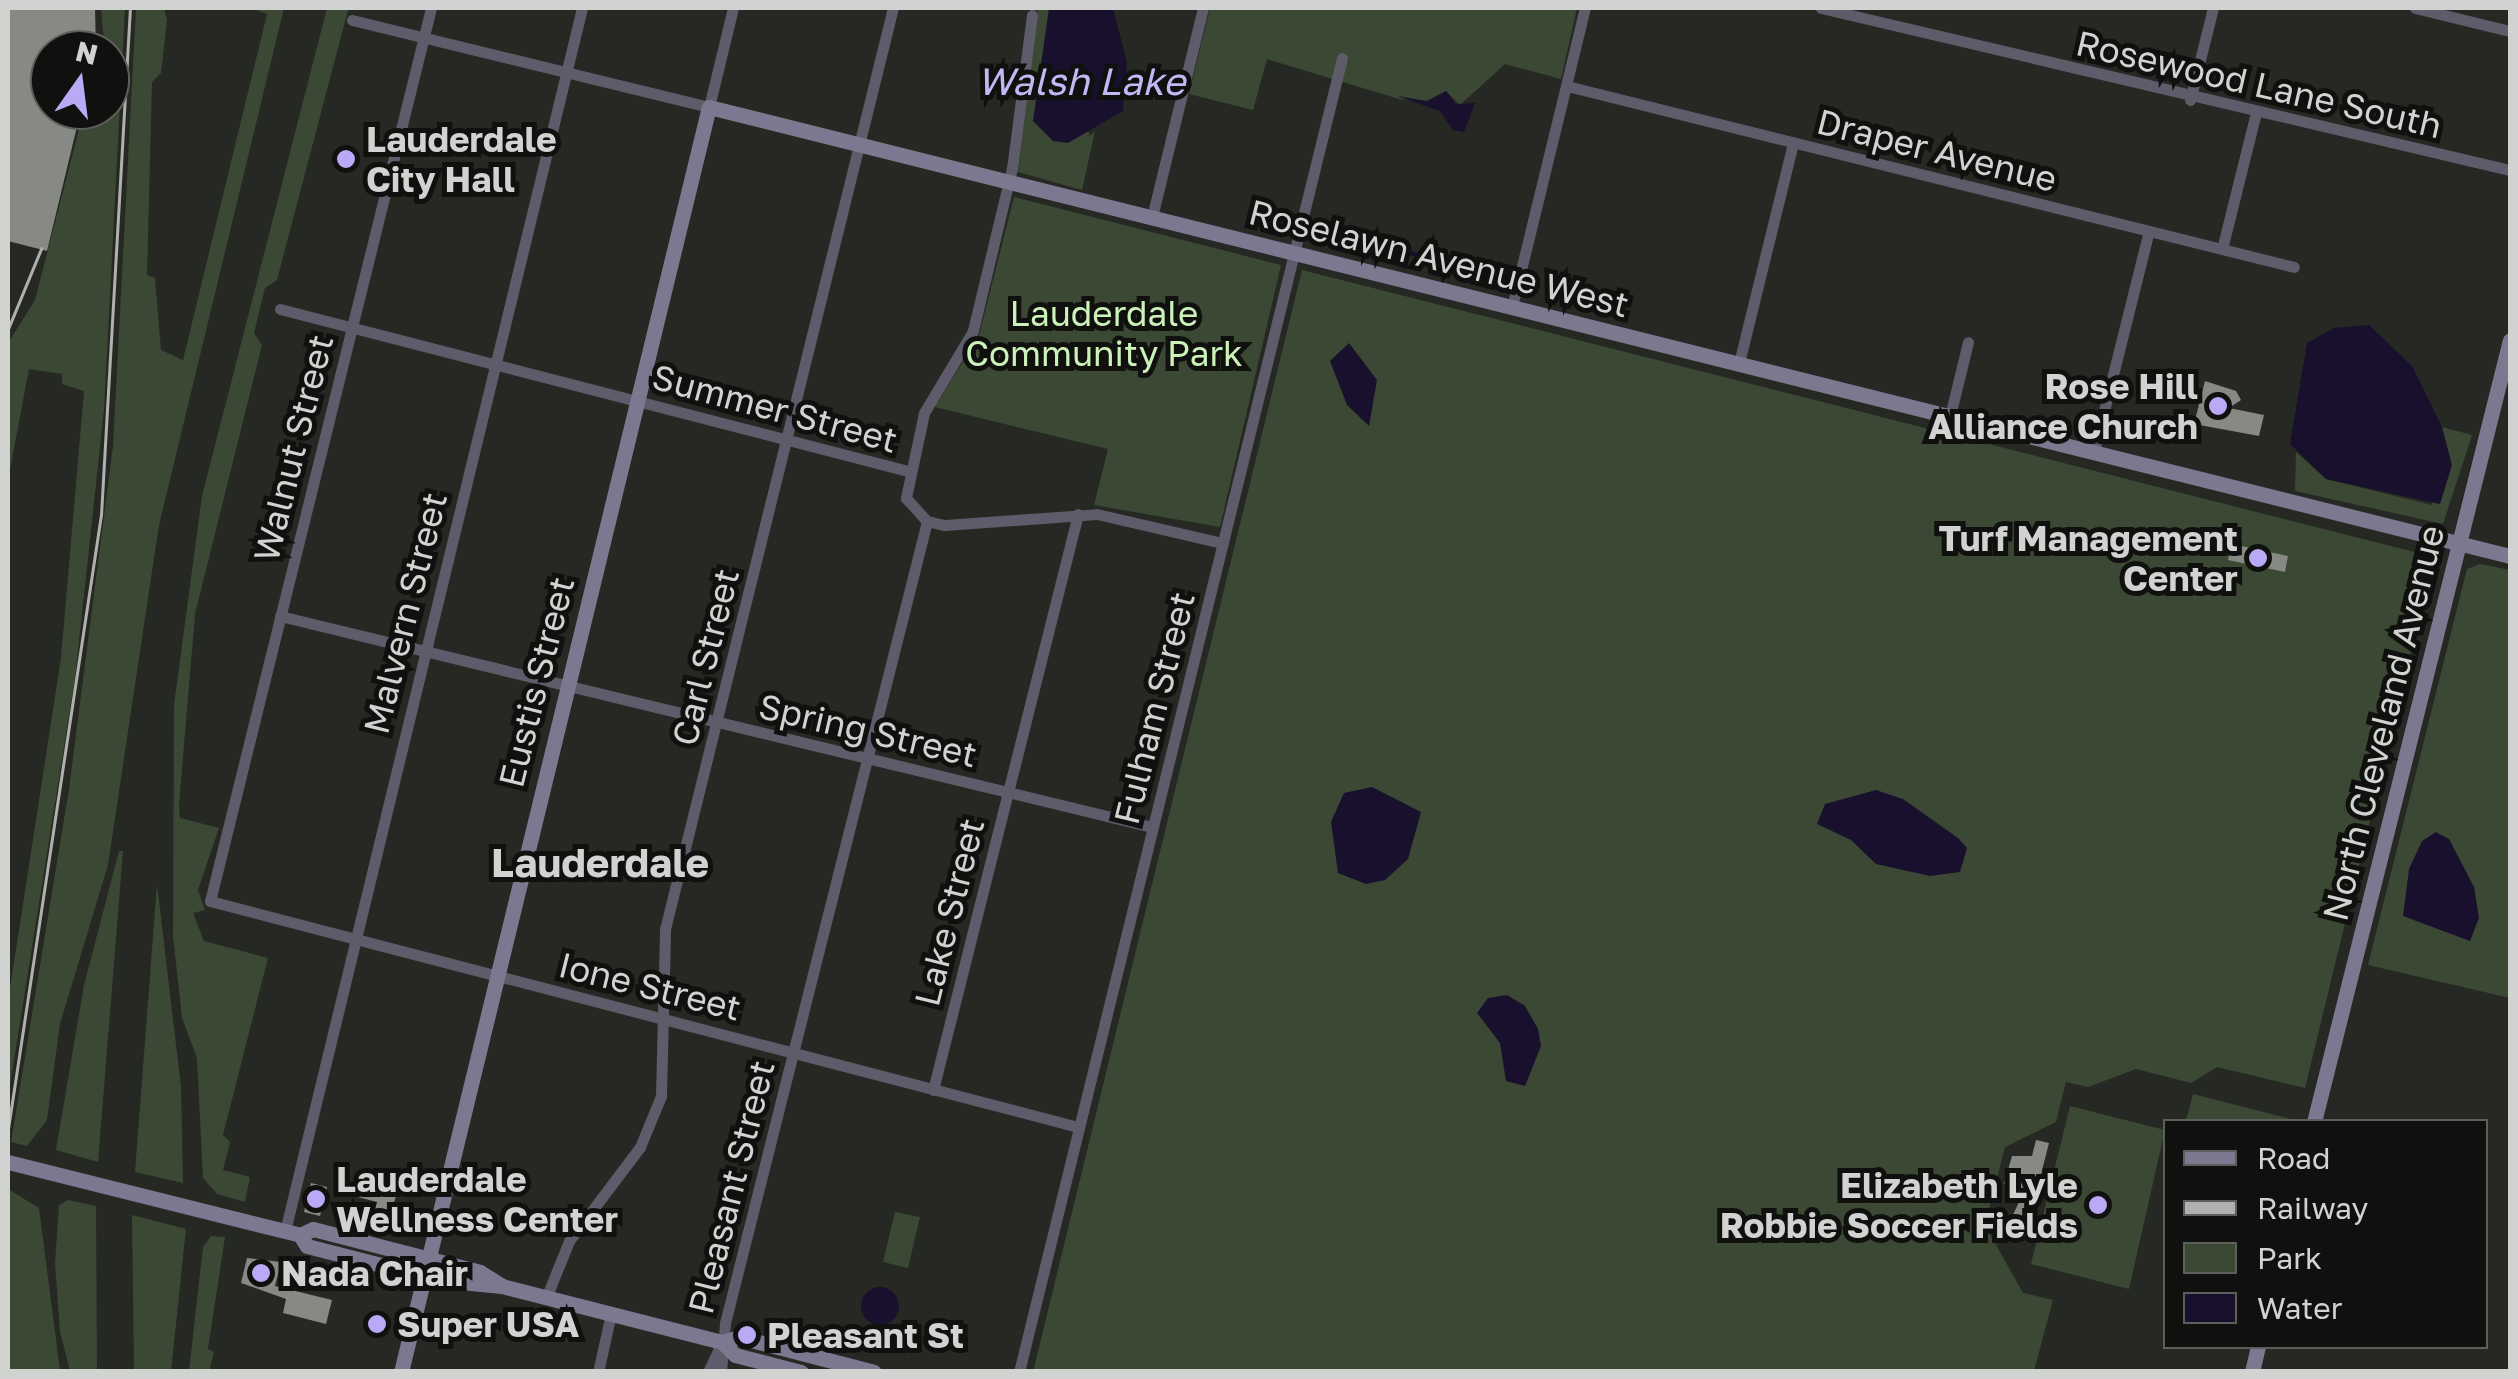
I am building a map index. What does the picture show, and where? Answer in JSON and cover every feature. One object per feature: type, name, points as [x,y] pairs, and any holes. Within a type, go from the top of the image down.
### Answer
[{"type":"street","name":"Walnut Street","points":[[210,902],[431,8]]},
{"type":"street","name":"Malvern Street","points":[[292,1233],[352,942],[582,8]]},
{"type":"street","name":"Eustis Street","points":[[402,1372],[495,976],[733,8]]},
{"type":"street","name":"Carl Street","points":[[546,1298],[569,1241],[648,1129],[664,1082],[661,953],[893,8]]},
{"type":"street","points":[[1152,217],[1203,8]]},
{"type":"street","points":[[1512,306],[1585,8]]},
{"type":"street","name":"Rosewood Lane South","points":[[1821,8],[2190,100],[2510,170]]},
{"type":"street","points":[[2190,100],[2213,8]]},
{"type":"street","points":[[2414,8],[2510,31]]},
{"type":"street","points":[[908,471],[924,414],[973,331],[1010,175],[1032,15]]},
{"type":"street","name":"Roselawn Avenue West","points":[[352,20],[858,144],[1010,175],[1152,217],[2510,556]]},
{"type":"street","name":"Fulham Street","points":[[1019,1372],[1342,58]]},
{"type":"street","name":"Draper Avenue","points":[[1567,86],[2294,267]]},
{"type":"street","points":[[2222,249],[2256,114]]},
{"type":"street","points":[[1739,363],[1793,143]]},
{"type":"street","points":[[2094,451],[2149,231]]},
{"type":"street","name":"Summer Street","points":[[280,309],[908,471],[906,498],[927,522]]},
{"type":"street","name":"North Cleveland Avenue","points":[[2315,1119],[2459,544],[2503,404],[2510,340]]},
{"type":"street","points":[[1950,416],[1968,342]]},
{"type":"street","points":[[927,522],[977,526],[1078,514],[1224,542]]},
{"type":"street","name":"Lake Street","points":[[933,1090],[1078,514]]},
{"type":"street","name":"Pleasant Street","points":[[708,1372],[722,1342],[927,522]]},
{"type":"street","name":"Spring Street","points":[[280,616],[1152,827]]},
{"type":"street","name":"Ione Street","points":[[210,902],[352,942],[1078,1126]]},
{"type":"street","points":[[14,1164],[292,1233],[313,1229],[480,1272],[502,1286]]},
{"type":"street","points":[[292,1233],[307,1246],[425,1276],[502,1286],[722,1342],[734,1354],[801,1372]]},
{"type":"street","points":[[598,1372],[612,1314]]},
{"type":"street","points":[[722,1342],[738,1337],[874,1372]]},
{"type":"street","name":"Pleasant Street","points":[[721,1372],[722,1342]]},
{"type":"green space","points":[[101,8],[125,8],[124,30],[103,30]]},
{"type":"green space","points":[[136,8],[164,8],[167,20],[161,73],[152,82],[147,275],[155,278],[161,350],[183,360],[267,14],[251,8],[284,8],[159,525],[108,865],[60,1024],[47,1120],[27,1146],[11,1142],[69,789],[113,446]]},
{"type":"green space","points":[[327,8],[348,10],[277,280],[265,288],[254,333],[262,345],[195,614],[179,805],[180,818],[219,828],[198,890],[205,910],[193,913],[204,941],[268,958],[223,1135],[230,1142],[223,1170],[250,1177],[245,1202],[217,1194],[203,1178],[197,1058],[182,1018],[173,936],[174,705],[202,496]]},
{"type":"green space","points":[[1038,8],[1049,8],[1047,36],[1090,136],[1095,131],[1082,190],[1018,172]]},
{"type":"green space","points":[[1210,8],[1577,8],[1561,79],[1505,64],[1460,105],[1446,91],[1427,101],[1399,99],[1267,59],[1253,110],[1189,94]]},
{"type":"green space","points":[[79,130],[119,130],[104,410],[75,678],[8,1098],[8,1001],[61,658],[84,391],[62,384],[62,374],[29,369],[8,480],[8,343],[35,300]]},
{"type":"green space","name":"Lauderdale Community Park","points":[[1014,197],[1281,265],[1220,527],[1094,505],[1108,449],[935,407],[979,335]]},
{"type":"green space","points":[[1302,270],[2434,557],[2305,1088],[2217,1067],[2191,1083],[2136,1069],[2088,1087],[2066,1082],[2056,1122],[2005,1147],[1985,1225],[2023,1293],[2053,1300],[2034,1371],[1033,1372]]},
{"type":"green space","points":[[2442,427],[2472,435],[2443,524],[2295,491],[2296,452],[2326,479],[2432,505]]},
{"type":"green space","points":[[2480,564],[2510,570],[2510,998],[2368,965],[2467,569]]},
{"type":"green space","points":[[119,851],[123,851],[98,1162],[56,1150],[84,985]]},
{"type":"green space","points":[[157,884],[181,1087],[183,1183],[135,1172]]},
{"type":"green space","points":[[2193,1094],[2291,1119],[2187,1119]]},
{"type":"green space","name":"Elizabeth Lyle Robbie Soccer Fields","points":[[2070,1106],[2163,1129],[2129,1289],[2031,1264]]},
{"type":"green space","points":[[8,1189],[39,1208],[60,1371],[8,1371]]},
{"type":"green space","points":[[68,1200],[96,1206],[97,1371],[70,1371],[60,1331],[55,1264],[59,1205]]},
{"type":"green space","points":[[895,1212],[920,1217],[908,1268],[883,1262]]},
{"type":"green space","points":[[132,1215],[186,1229],[171,1371],[134,1371]]},
{"type":"green space","points":[[211,1236],[225,1237],[208,1349],[214,1352],[209,1371],[189,1371],[203,1247]]},
{"type":"water","name":"Walsh Lake","points":[[1049,8],[1113,8],[1127,63],[1123,111],[1068,143],[1053,141],[1033,121]]},
{"type":"water","points":[[1446,91],[1456,104],[1475,103],[1464,132],[1453,130],[1440,111],[1397,96],[1427,101]]},
{"type":"water","points":[[1320,220],[1339,223],[1435,260],[1328,240]]},
{"type":"water","points":[[2369,325],[2412,366],[2442,427],[2452,465],[2440,504],[2326,479],[2290,444],[2307,343],[2334,328]]},
{"type":"water","points":[[1349,343],[1377,380],[1369,426],[1347,405],[1330,361]]},
{"type":"water","points":[[1372,787],[1421,812],[1408,859],[1385,880],[1366,884],[1338,873],[1331,822],[1344,793]]},
{"type":"water","points":[[1876,790],[1903,799],[1958,838],[1967,848],[1960,872],[1930,876],[1876,864],[1851,840],[1817,824],[1825,804]]},
{"type":"water","points":[[2436,832],[2449,839],[2474,887],[2479,918],[2470,941],[2403,916],[2409,869],[2422,841]]},
{"type":"water","points":[[1507,995],[1525,1006],[1538,1029],[1541,1046],[1525,1086],[1506,1081],[1500,1043],[1477,1013],[1488,998]]},
{"type":"water","points":[[880,1287],[894,1292],[899,1306],[894,1320],[880,1325],[866,1320],[861,1306],[866,1292]]},
{"type":"building","points":[[8,8],[95,8],[96,30],[30,30],[30,130],[76,130],[47,251],[8,241]]},
{"type":"building","name":"Rose Hill Alliance Church","points":[[2205,381],[2236,391],[2241,400],[2229,408],[2264,415],[2259,436],[2194,424]]},
{"type":"building","name":"Turf Management Center","points":[[2232,544],[2288,556],[2285,572],[2228,560]]},
{"type":"building","points":[[2036,1140],[2049,1143],[2028,1225],[2010,1221],[2021,1198],[2004,1184],[2012,1156],[2032,1156]]},
{"type":"building","points":[[379,1180],[400,1185],[384,1231],[370,1228],[377,1202],[358,1197],[361,1182]]},
{"type":"building","name":"Lauderdale Wellness Center","points":[[311,1183],[327,1187],[320,1216],[304,1212]]},
{"type":"building","points":[[247,1258],[281,1262],[275,1286],[332,1300],[326,1324],[283,1313],[286,1299],[241,1283]]},
{"type":"building","name":"Super USA","points":[[377,1310],[386,1314],[390,1323],[386,1332],[377,1336],[368,1332],[364,1323],[368,1314]]},
{"type":"railway","points":[[8,1129],[101,515],[130,8]]},
{"type":"railway","points":[[8,329],[41,249]]},
{"type":"place","name":"Lauderdale City Hall","points":[[346,159]]},
{"type":"place","name":"Rose Hill Alliance Church","points":[[2218,406]]},
{"type":"place","name":"Turf Management Center","points":[[2258,558]]},
{"type":"place","name":"Lauderdale Wellness Center","points":[[316,1199]]},
{"type":"place","name":"Elizabeth Lyle Robbie Soccer Fields","points":[[2098,1205]]},
{"type":"place","name":"Nada Chair","points":[[261,1273]]},
{"type":"place","name":"Super USA","points":[[377,1324]]},
{"type":"place","name":"Pleasant St","points":[[747,1335]]},
{"type":"district","name":"Lauderdale","points":[[600,862]]}]
